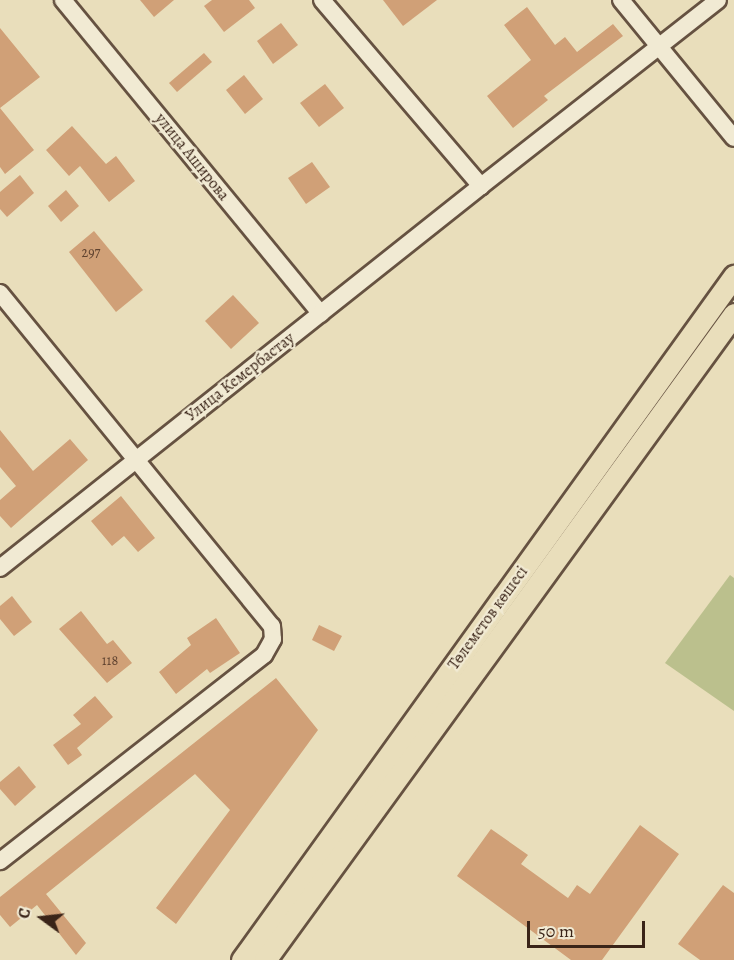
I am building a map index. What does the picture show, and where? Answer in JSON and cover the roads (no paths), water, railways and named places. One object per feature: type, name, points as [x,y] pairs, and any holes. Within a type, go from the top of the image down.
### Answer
[{"type":"main road","name":"Төлеметов көшесі","points":[[242,960],[734,276]]},
{"type":"main road","name":"Төлеметов көшесі","points":[[265,960],[734,314]]},
{"type":"street","name":"улица Аширова","points":[[63,0],[321,314]]},
{"type":"street","points":[[322,0],[481,186]]},
{"type":"street","points":[[621,0],[734,138]]},
{"type":"street","name":"Улица Кемербастау","points":[[0,568],[481,186],[660,49],[718,0]]},
{"type":"street","points":[[0,293],[137,457],[272,626],[273,639],[264,656],[0,861]]}]
